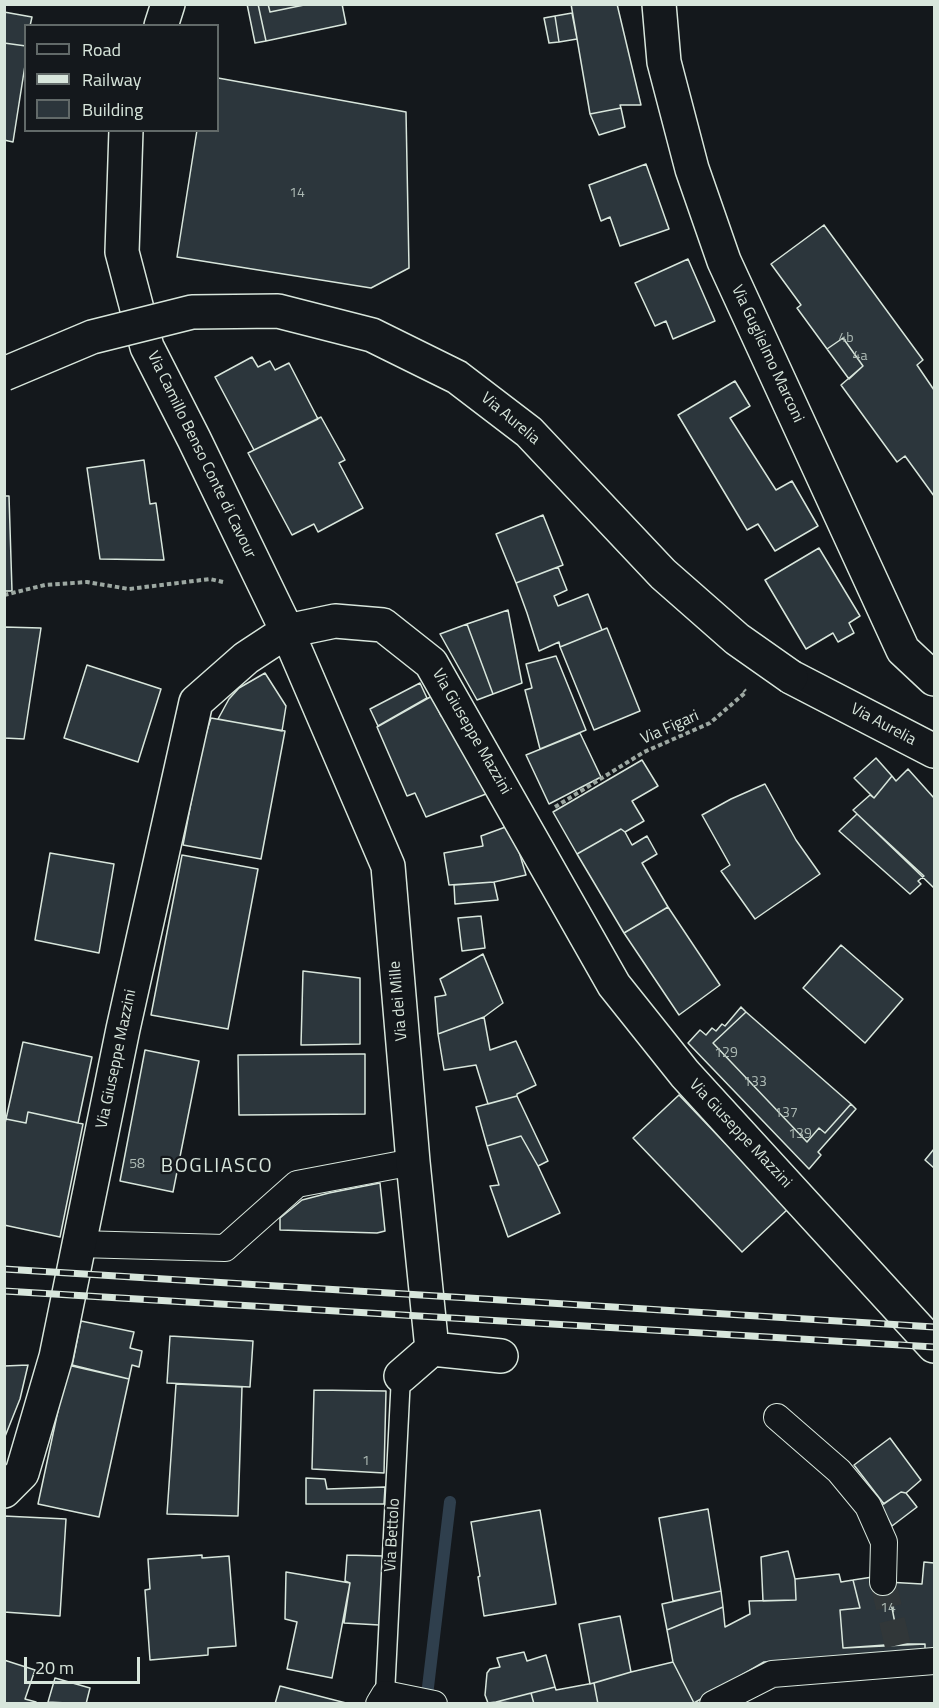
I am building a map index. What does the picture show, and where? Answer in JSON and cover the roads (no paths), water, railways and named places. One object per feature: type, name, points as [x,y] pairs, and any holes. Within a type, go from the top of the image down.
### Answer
[{"type":"street","points":[[162,24],[168,4]]},
{"type":"street","name":"Via Guglielmo Marconi","points":[[659,4],[664,62],[692,169],[724,261],[903,650],[934,679]]},
{"type":"street","name":"Via Camillo Benso Conte di Cavour","points":[[126,132],[122,252],[147,347],[287,630]]},
{"type":"street","name":"Via Aurelia","points":[[4,374],[92,337],[192,312],[278,311],[372,335],[457,377],[529,432],[663,574],[737,639],[792,676],[934,751]]},
{"type":"street","name":"Via Giuseppe Mazzini","points":[[4,1491],[22,1473],[56,1357],[123,1029],[196,702],[246,658],[287,630],[334,621],[383,625],[431,663],[614,985],[685,1074],[934,1346]]},
{"type":"street","name":"Via dei Mille","points":[[287,630],[388,866],[413,1162],[432,1349]]},
{"type":"street","points":[[78,1244],[225,1248],[297,1184],[413,1162]]},
{"type":"street","points":[[401,1376],[432,1349],[501,1356]]},
{"type":"street","points":[[777,1417],[839,1471],[868,1506],[884,1542],[884,1582]]},
{"type":"street","points":[[713,1704],[772,1674],[901,1659],[934,1661]]},
{"type":"street","points":[[382,1699],[434,1704]]},
{"type":"lane","name":"Via Bettolo","points":[[382,1699],[401,1376]]},
{"type":"waterway","points":[[426,1704],[450,1502]]},
{"type":"tunnel","points":[[883,1582],[900,1655]]},
{"type":"railway","points":[[4,1269],[934,1327]]},
{"type":"railway","points":[[4,1291],[934,1347]]},
{"type":"district","name":"BOGLIASCO","points":[[217,1167]]}]
